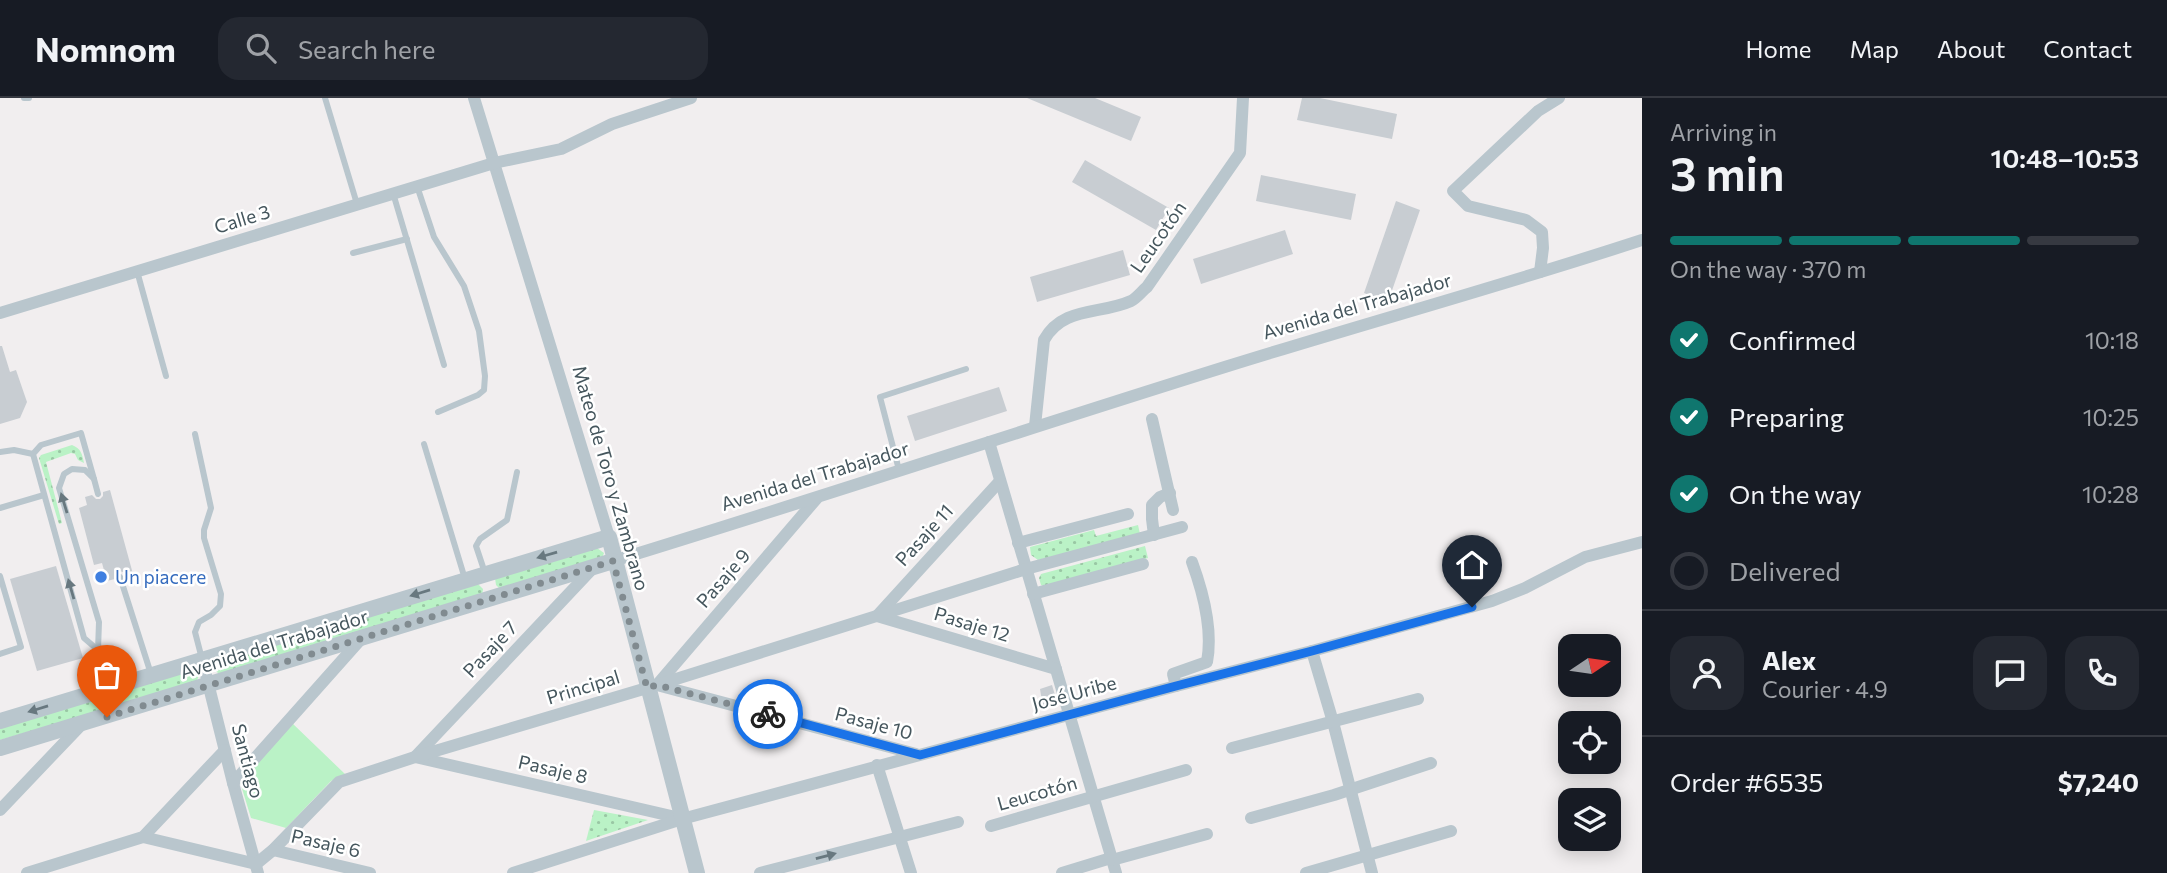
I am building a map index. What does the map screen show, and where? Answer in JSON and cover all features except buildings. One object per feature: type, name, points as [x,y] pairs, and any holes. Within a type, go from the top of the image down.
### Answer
[{"type":"street","name":"Mateo de Toro y Zambrano","points":[[474,98],[652,686],[692,872]]},
{"type":"street","name":"Calle 3","points":[[0,313],[494,163],[561,149],[612,124],[691,98]]},
{"type":"street","name":"Leucotón","points":[[1035,426],[1044,340],[1050,329],[1062,319],[1132,301],[1147,287],[1240,153],[1243,98]]},
{"type":"street","points":[[1540,272],[1542,232],[1526,220],[1468,206],[1453,191],[1538,111],[1559,98]]},
{"type":"street","name":"Avenida del Trabajador","points":[[0,748],[594,567],[900,472],[1035,426],[1642,240]]},
{"type":"street","points":[[1152,419],[1173,510]]},
{"type":"street","name":"Leucotón","points":[[989,442],[1113,864]]},
{"type":"street","name":"Pasaje 11","points":[[877,616],[1000,481]]},
{"type":"street","points":[[1148,536],[1152,505],[1160,497],[1170,493]]},
{"type":"street","name":"Pasaje 9","points":[[652,686],[818,497]]},
{"type":"street","points":[[1018,543],[1128,514]]},
{"type":"street","name":"Principal","points":[[257,869],[340,782],[1026,569],[1182,527]]},
{"type":"street","name":"Avenida del Trabajador","points":[[0,721],[608,537]]},
{"type":"street","name":"José Uribe","points":[[513,873],[682,819],[1492,601],[1525,588],[1585,557],[1642,542]]},
{"type":"street","points":[[1176,686],[1173,674],[1207,662],[1209,652],[1202,592],[1192,562]]},
{"type":"street","points":[[1033,594],[1143,564]]},
{"type":"street","name":"Pasaje 7","points":[[415,757],[594,567]]},
{"type":"street","points":[[485,573],[491,598]]},
{"type":"street","name":"Pasaje 12","points":[[877,616],[1056,669]]},
{"type":"street","points":[[233,783],[361,639]]},
{"type":"street","points":[[1312,651],[1373,873]]},
{"type":"street","name":"Santiago","points":[[202,659],[257,869]]},
{"type":"street","name":"Pasaje 10","points":[[652,686],[920,755]]},
{"type":"street","points":[[1232,748],[1418,699]]},
{"type":"street","points":[[0,810],[81,725]]},
{"type":"street","points":[[27,873],[143,837],[225,750]]},
{"type":"street","name":"Pasaje 8","points":[[415,757],[682,819]]},
{"type":"street","points":[[1251,818],[1335,795],[1431,763]]},
{"type":"street","points":[[877,765],[911,873]]},
{"type":"street","name":"Leucotón","points":[[991,826],[1186,770]]},
{"type":"street","points":[[760,873],[958,822]]},
{"type":"street","points":[[1306,873],[1451,831]]},
{"type":"street","points":[[1062,873],[1113,864],[1207,834]]},
{"type":"street","points":[[143,837],[257,869]]},
{"type":"street","name":"Pasaje 6","points":[[273,850],[370,873]]},
{"type":"lane","points":[[24,98],[29,98]]},
{"type":"lane","points":[[325,98],[357,204]]},
{"type":"lane","points":[[417,186],[434,237],[464,286],[479,331],[485,376],[484,390],[478,395],[438,412]]},
{"type":"lane","points":[[393,193],[444,365]]},
{"type":"lane","points":[[353,253],[407,239]]},
{"type":"lane","points":[[137,271],[166,376]]},
{"type":"lane","points":[[900,472],[880,397],[966,369]]},
{"type":"lane","points":[[33,454],[40,445],[81,433],[98,494]]},
{"type":"lane","points":[[195,434],[211,508],[204,538],[221,594],[220,606],[199,622],[195,632],[202,659]]},
{"type":"lane","points":[[424,444],[465,579]]},
{"type":"lane","points":[[0,452],[14,450],[33,454]]},
{"type":"lane","points":[[33,454],[84,638],[98,650]]},
{"type":"lane","points":[[94,479],[85,470],[72,469],[64,474],[60,488],[99,622],[98,650],[108,688]]},
{"type":"lane","points":[[485,573],[476,546],[480,539],[507,520],[517,472]]},
{"type":"lane","points":[[0,508],[44,495]]},
{"type":"lane","points":[[0,576],[21,647],[0,654]]},
{"type":"lane","points":[[120,577],[151,674]]},
{"type":"green space","points":[[72,445],[81,452],[84,463],[71,453],[46,462],[62,523],[59,524],[39,458]]},
{"type":"green space","points":[[1138,525],[1140,534],[1038,560],[1031,555],[1030,547],[1094,530],[1096,536]]},
{"type":"green space","points":[[1145,546],[1148,558],[1046,587],[1041,585],[1041,574]]},
{"type":"green space","points":[[597,548],[604,553],[602,558],[500,589],[496,585],[495,578]]},
{"type":"green space","points":[[478,584],[483,589],[482,596],[221,675],[214,670],[219,661]]},
{"type":"green space","points":[[192,669],[199,675],[196,683],[0,740],[0,726]]},
{"type":"green space","points":[[292,723],[345,774],[331,781],[286,828],[251,818],[240,782]]},
{"type":"green space","points":[[594,810],[648,820],[586,841]]},
{"type":"way so far","points":[[107,717],[613,561],[647,688],[657,685],[768,714]]},
{"type":"place","name":"Un piacere","points":[[101,577]]},
{"type":"route","points":[[768,714],[920,755],[1472,607]]}]
